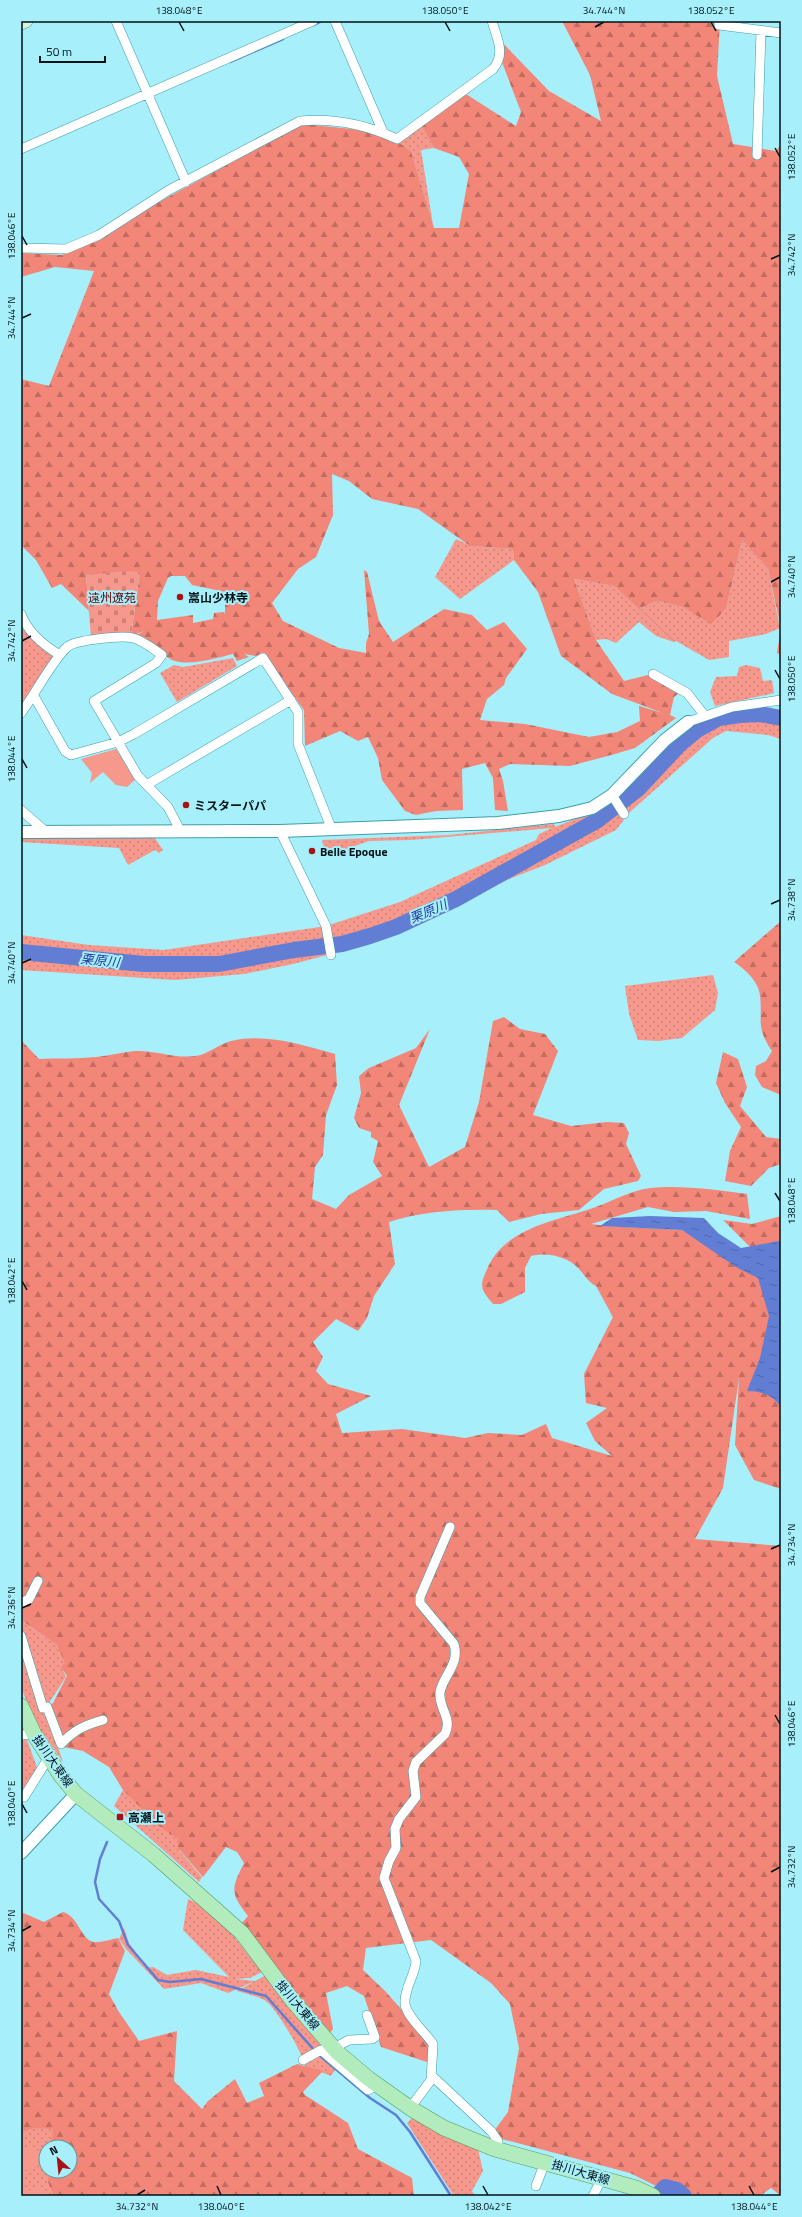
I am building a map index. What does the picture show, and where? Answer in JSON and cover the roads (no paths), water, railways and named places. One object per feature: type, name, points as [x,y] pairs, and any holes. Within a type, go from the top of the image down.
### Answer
[{"type":"main road","points":[[21,23],[26,21]]},
{"type":"main road","name":"掛川大東線","points":[[21,1706],[27,1734],[49,1757],[76,1794],[154,1855],[242,1933],[292,2000],[323,2051],[410,2108],[444,2128],[498,2149],[602,2178],[650,2195]]},
{"type":"street","points":[[116,21],[186,182]]},
{"type":"street","points":[[21,149],[149,95],[313,21]]},
{"type":"street","points":[[335,21],[383,132]]},
{"type":"street","points":[[21,248],[66,249],[99,235],[186,182],[300,121],[317,120],[348,123],[383,132],[397,139],[493,69],[500,60],[500,50],[492,21]]},
{"type":"street","points":[[719,21],[719,25],[781,33]]},
{"type":"street","points":[[757,155],[761,31]]},
{"type":"street","points":[[21,614],[24,623],[38,640],[60,655]]},
{"type":"street","points":[[21,714],[60,655],[67,647],[77,641],[131,638],[143,642],[162,655],[156,663],[94,701],[138,776],[148,784],[168,807],[181,832]]},
{"type":"street","points":[[34,696],[65,751],[71,755],[118,742],[134,734],[263,658],[298,712],[298,744],[332,830]]},
{"type":"street","points":[[653,674],[687,693],[705,716]]},
{"type":"street","points":[[148,784],[291,700]]},
{"type":"street","points":[[21,832],[332,830],[498,823],[559,816],[592,808],[614,798],[666,740],[688,722],[732,707],[781,700]]},
{"type":"street","points":[[614,798],[624,814]]},
{"type":"street","points":[[21,810],[45,831]]},
{"type":"street","points":[[280,831],[326,926],[331,955]]},
{"type":"street","points":[[410,2108],[431,2080],[433,2044],[407,2011],[404,2002],[415,1969],[416,1961],[384,1878],[389,1861],[396,1848],[395,1829],[398,1818],[416,1797],[413,1771],[416,1762],[446,1734],[448,1728],[440,1693],[455,1661],[456,1652],[454,1644],[420,1603],[420,1597],[450,1527]]},
{"type":"street","points":[[21,1603],[28,1599],[38,1581]]},
{"type":"street","points":[[21,1636],[43,1708],[47,1707],[61,1744],[72,1732],[81,1726],[103,1720]]},
{"type":"street","points":[[21,1670],[31,1667]]},
{"type":"street","points":[[24,1797],[49,1757]]},
{"type":"street","points":[[21,1853],[76,1794]]},
{"type":"street","points":[[303,2060],[349,2040],[372,2039],[375,2036],[367,2015]]},
{"type":"street","points":[[431,2075],[491,2131],[498,2141],[498,2149]]},
{"type":"street","points":[[536,2186],[545,2162]]},
{"type":"street","points":[[593,2196],[602,2178]]},
{"type":"water","points":[[650,1216],[704,1218],[718,1233],[741,1248],[779,1241],[781,1243],[781,1408],[775,1400],[767,1395],[747,1391],[760,1358],[769,1316],[758,1278],[736,1267],[682,1230],[600,1226],[612,1218]]},
{"type":"waterway","points":[[314,25],[322,21]]},
{"type":"waterway","points":[[230,62],[283,39]]},
{"type":"waterway","name":"栗原川","points":[[21,952],[144,964],[219,964],[294,950],[342,944],[370,936],[396,927],[456,899],[598,820],[638,789],[680,744],[697,730],[719,718],[760,714],[781,718]]},
{"type":"waterway","points":[[107,1842],[100,1859],[95,1882],[99,1899],[119,1921],[128,1945],[158,1980],[170,1982],[201,1979],[266,1996],[315,2051]]},
{"type":"waterway","points":[[318,2054],[370,2098],[396,2115],[410,2132],[451,2196]]},
{"type":"waterway","points":[[657,2196],[665,2187],[677,2190],[684,2196]]},
{"type":"place","name":"嵩山少林寺","points":[[180,597]]},
{"type":"place","name":"ミスターパパ","points":[[186,805]]},
{"type":"place","name":"Belle Epoque","points":[[312,851]]},
{"type":"place","name":"高瀬上","points":[[120,1817]]},
{"type":"park label","name":"遠州遼苑","points":[[112,597]]}]
